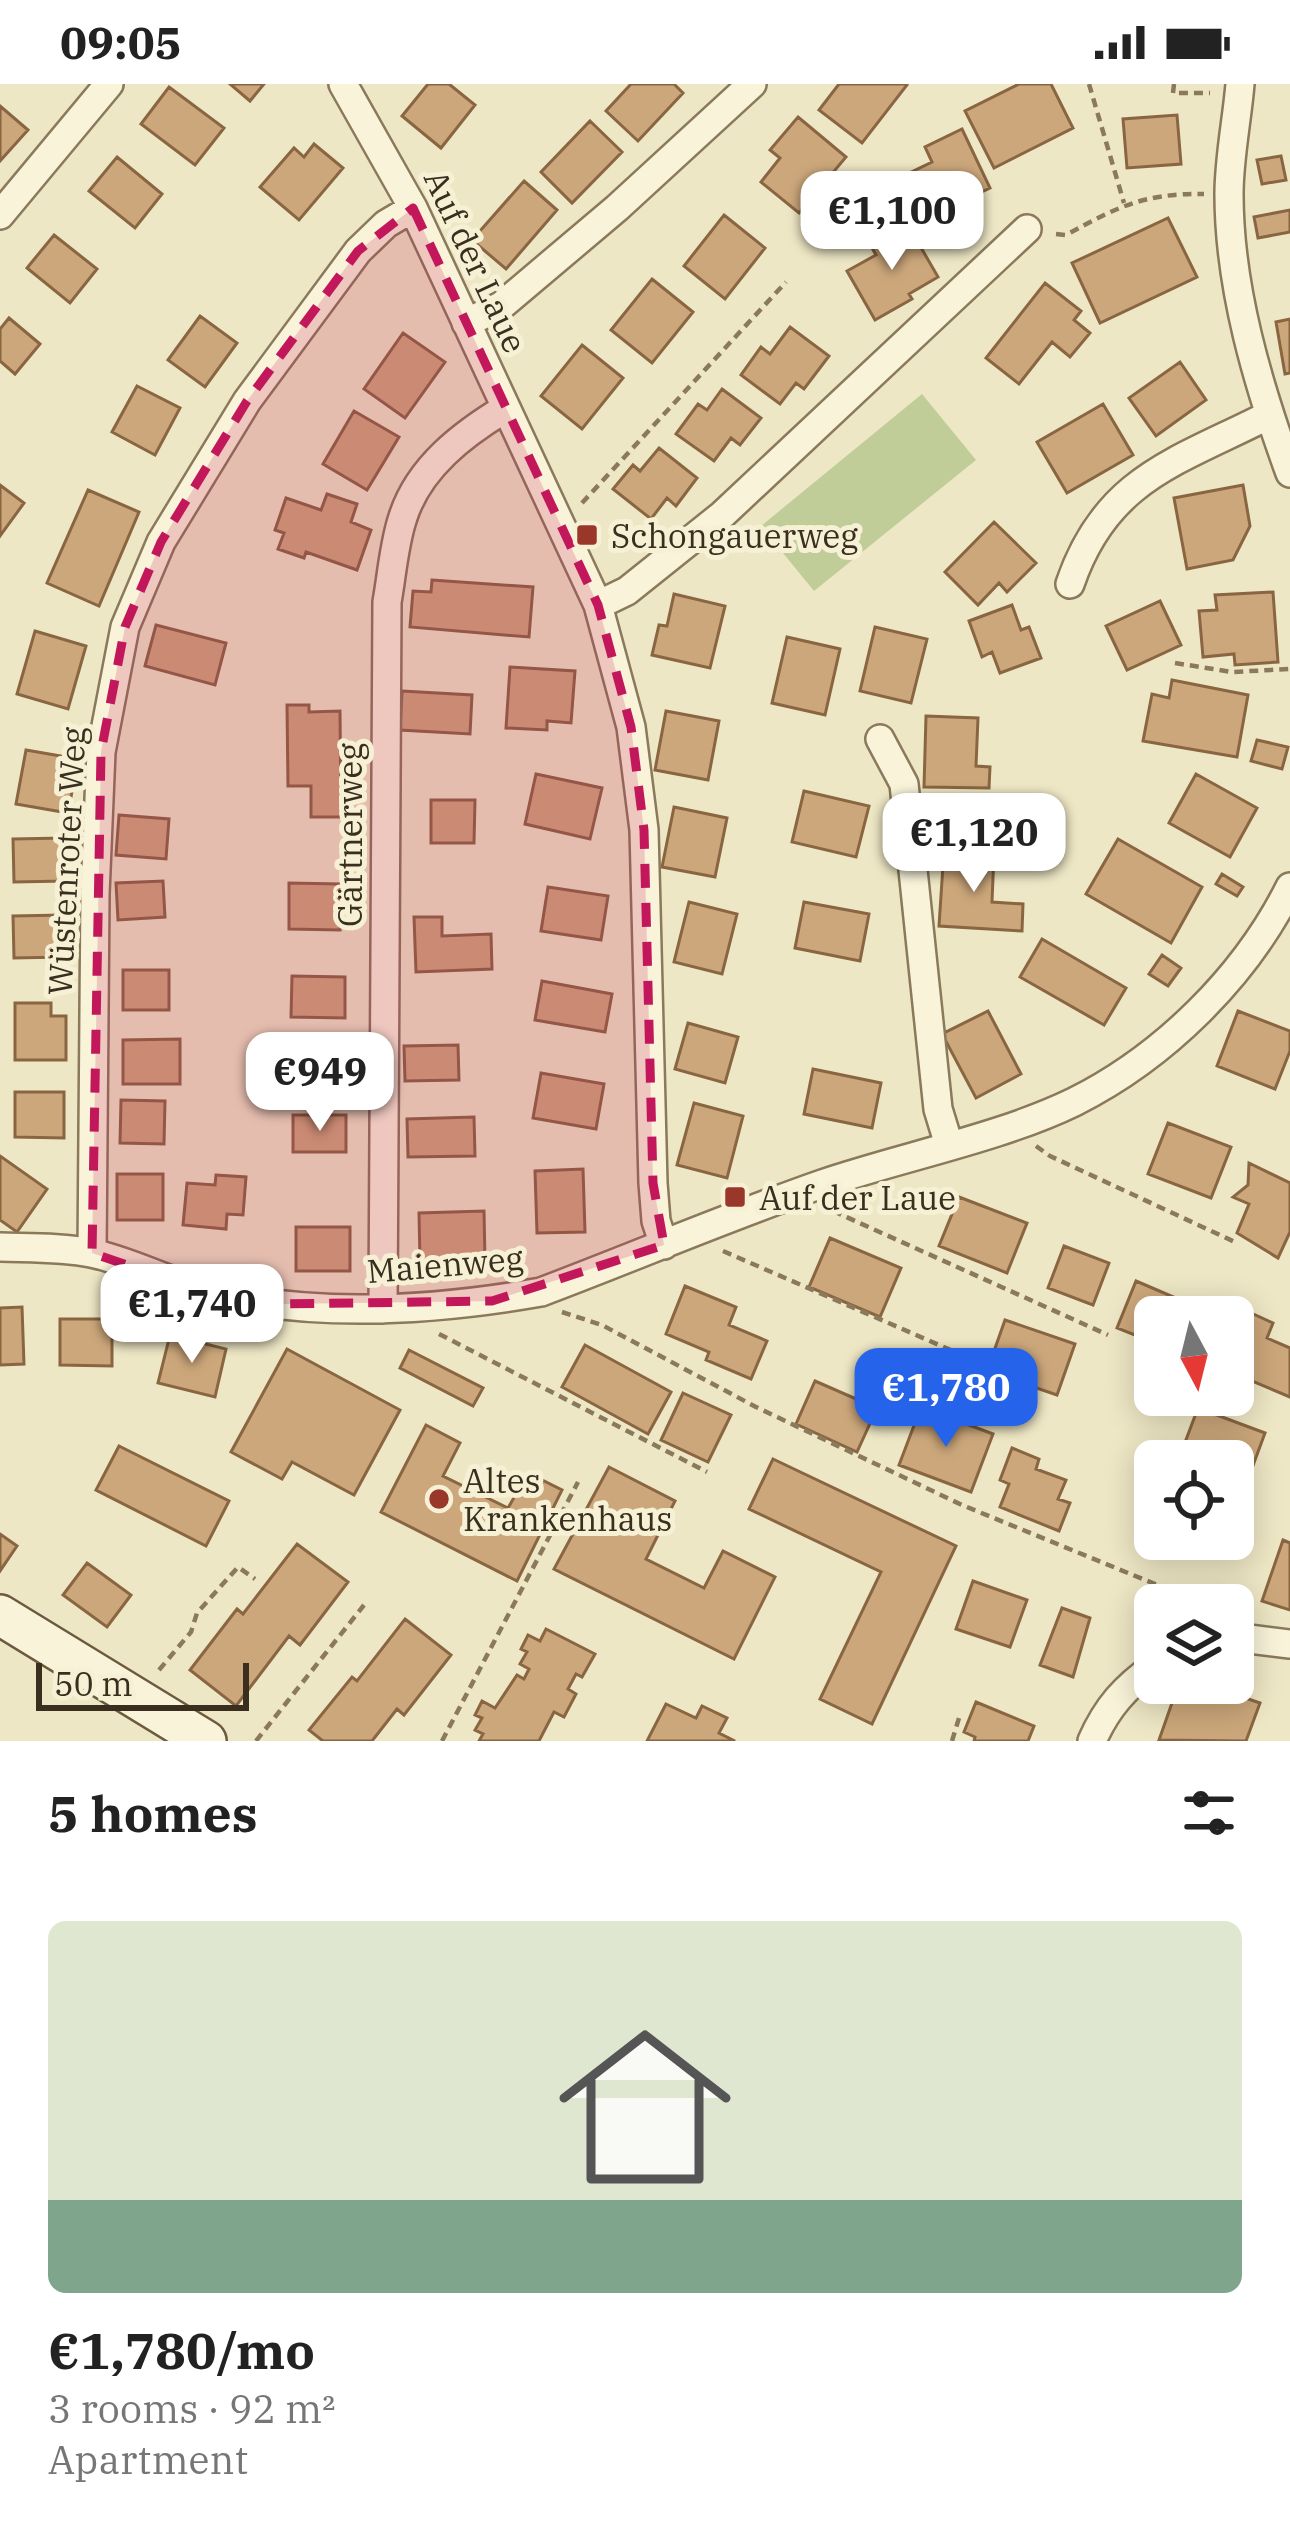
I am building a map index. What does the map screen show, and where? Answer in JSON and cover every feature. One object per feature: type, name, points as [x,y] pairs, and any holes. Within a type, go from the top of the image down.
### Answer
[{"type":"street","points":[[0,214],[109,84]]},
{"type":"street","name":"Auf der Laue","points":[[343,84],[412,208],[598,605],[632,728],[644,830],[653,1183],[664,1245]]},
{"type":"street","points":[[466,323],[501,306],[752,84]]},
{"type":"street","points":[[1240,88],[1229,195],[1240,298],[1269,416],[1290,472]]},
{"type":"street","name":"Wüstenroter Weg","points":[[92,1253],[101,752],[125,627],[161,542],[247,401],[358,251],[386,224],[412,208]]},
{"type":"street","points":[[598,605],[628,591],[722,515],[1027,229]]},
{"type":"street","name":"Gärtnerweg","points":[[382,1309],[387,602],[403,515],[430,467],[476,426],[506,408]]},
{"type":"street","points":[[1070,584],[1083,547],[1103,516],[1138,482],[1269,416]]},
{"type":"street","points":[[880,739],[904,784],[938,1108],[950,1144]]},
{"type":"street","name":"Maienweg","points":[[0,1247],[92,1253],[206,1292],[280,1304],[434,1307],[541,1292],[821,1184],[1071,1104],[1132,1069],[1279,937],[1290,887]]},
{"type":"street","points":[[0,1615],[206,1741]]},
{"type":"street","points":[[1254,1639],[1290,1644]]},
{"type":"street","points":[[1092,1741],[1105,1711],[1134,1680]]},
{"type":"path","points":[[1089,84],[1124,203]]},
{"type":"path","points":[[1174,84],[1173,92],[1240,88]]},
{"type":"path","points":[[1027,229],[1066,235],[1124,203],[1175,194],[1229,195]]},
{"type":"path","points":[[560,516],[579,506],[786,282]]},
{"type":"path","points":[[1175,663],[1232,672],[1290,669]]},
{"type":"path","points":[[1021,1121],[1027,1139],[1050,1156],[1237,1243]]},
{"type":"path","points":[[821,1184],[832,1211],[1108,1335]]},
{"type":"path","points":[[715,1226],[724,1253],[992,1368]]},
{"type":"path","points":[[541,1292],[564,1314],[602,1325],[777,1417],[962,1505],[1155,1584]]},
{"type":"path","points":[[434,1307],[436,1333],[706,1472]]},
{"type":"path","points":[[452,1741],[444,1738],[578,1482]]},
{"type":"path","points":[[148,1683],[191,1632],[197,1613],[238,1567],[256,1579]]},
{"type":"path","points":[[256,1741],[364,1605]]},
{"type":"path","points":[[952,1741],[959,1718]]},
{"type":"highlighted area","points":[[413,208],[598,605],[631,727],[644,830],[653,1183],[664,1245],[492,1301],[280,1304],[205,1292],[92,1253],[101,752],[125,627],[161,542],[247,401],[358,251]]},
{"type":"green space","points":[[922,394],[976,460],[814,591],[761,526]]},
{"type":"building","points":[[230,84],[264,84],[250,101]]},
{"type":"building","points":[[428,84],[449,84],[475,105],[441,148],[402,116]]},
{"type":"building","points":[[631,84],[674,84],[683,93],[638,141],[606,111]]},
{"type":"building","points":[[839,84],[907,85],[862,143],[819,110]]},
{"type":"building","points":[[1019,84],[1051,84],[1073,128],[994,168],[965,111]]},
{"type":"building","points":[[169,87],[224,128],[195,165],[141,124]]},
{"type":"building","points":[[0,106],[28,130],[0,161]]},
{"type":"building","points":[[1177,115],[1181,164],[1127,168],[1123,119]]},
{"type":"building","points":[[798,117],[846,157],[799,213],[761,182],[780,158],[770,150]]},
{"type":"building","points":[[590,121],[622,152],[572,203],[541,172]]},
{"type":"building","points":[[962,129],[990,188],[954,205],[960,218],[927,233],[901,177],[932,162],[925,147]]},
{"type":"building","points":[[314,144],[343,168],[299,220],[260,187],[294,148],[304,157]]},
{"type":"building","points":[[1281,156],[1286,180],[1262,184],[1257,160]]},
{"type":"building","points":[[117,157],[162,194],[135,228],[89,191]]},
{"type":"building","points":[[524,181],[557,210],[506,269],[472,240]]},
{"type":"building","points":[[1290,210],[1290,232],[1258,238],[1254,217]]},
{"type":"building","points":[[724,215],[765,248],[725,299],[684,266]]},
{"type":"building","points":[[1168,218],[1197,277],[1100,323],[1072,263]]},
{"type":"building","points":[[908,225],[938,277],[875,320],[847,271],[876,255],[871,246]]},
{"type":"building","points":[[54,235],[97,269],[70,303],[27,268]]},
{"type":"building","points":[[652,279],[693,312],[652,363],[611,330]]},
{"type":"building","points":[[1045,283],[1081,311],[1074,320],[1090,333],[1070,357],[1052,342],[1019,384],[986,358]]},
{"type":"building","points":[[200,316],[237,343],[205,387],[168,360]]},
{"type":"building","points":[[9,318],[40,344],[15,374],[0,361],[0,329]]},
{"type":"building","points":[[1290,319],[1290,373],[1285,374],[1276,322]]},
{"type":"building","points":[[790,327],[829,356],[804,389],[796,383],[780,404],[741,375],[761,347],[770,354]]},
{"type":"building","points":[[403,333],[445,362],[405,418],[364,389]]},
{"type":"building","points":[[582,345],[623,378],[582,429],[541,396]]},
{"type":"building","points":[[1180,362],[1206,400],[1156,436],[1129,398]]},
{"type":"building","points":[[137,386],[180,408],[155,455],[112,432]]},
{"type":"building","points":[[722,389],[761,418],[740,445],[731,438],[714,461],[676,434],[698,404],[707,410]]},
{"type":"building","points":[[1103,404],[1133,455],[1067,493],[1037,442]]},
{"type":"building","points":[[354,411],[399,437],[367,490],[323,464]]},
{"type":"building","points":[[659,448],[697,478],[676,506],[667,498],[651,519],[613,489],[633,465],[640,471]]},
{"type":"building","points":[[0,485],[24,503],[0,536]]},
{"type":"building","points":[[1243,485],[1250,526],[1233,560],[1187,569],[1174,498]]},
{"type":"building","points":[[88,490],[139,512],[99,606],[47,583]]},
{"type":"building","points":[[327,494],[357,504],[351,522],[371,530],[357,570],[306,552],[304,558],[278,549],[284,533],[275,530],[286,498],[321,510]]},
{"type":"building","points":[[994,522],[1036,563],[1007,592],[999,583],[978,605],[945,572]]},
{"type":"building","points":[[432,580],[533,587],[529,637],[410,627],[413,591],[431,592]]},
{"type":"building","points":[[1273,592],[1278,662],[1235,665],[1234,654],[1203,657],[1199,611],[1217,610],[1215,595]]},
{"type":"building","points":[[674,594],[725,606],[710,668],[652,655],[659,625],[667,626]]},
{"type":"building","points":[[1160,601],[1181,645],[1127,670],[1106,626]]},
{"type":"building","points":[[1012,605],[1021,630],[1029,627],[1041,658],[1000,673],[992,652],[982,657],[969,621]]},
{"type":"building","points":[[156,625],[226,643],[215,685],[145,666]]},
{"type":"building","points":[[875,627],[927,639],[911,703],[860,691]]},
{"type":"building","points":[[35,631],[86,646],[68,709],[17,694]]},
{"type":"building","points":[[787,637],[840,649],[825,715],[772,703]]},
{"type":"building","points":[[510,667],[575,671],[571,723],[547,721],[547,730],[506,728]]},
{"type":"building","points":[[1172,680],[1248,695],[1237,757],[1143,741],[1152,694],[1169,698]]},
{"type":"building","points":[[402,691],[472,695],[470,734],[400,730]]},
{"type":"building","points":[[287,705],[309,705],[309,712],[340,711],[341,817],[311,817],[311,786],[288,786]]},
{"type":"building","points":[[666,711],[719,721],[708,780],[655,770]]},
{"type":"building","points":[[926,716],[978,718],[976,766],[990,767],[989,788],[924,787]]},
{"type":"building","points":[[1257,740],[1288,747],[1282,769],[1251,761]]},
{"type":"building","points":[[26,750],[78,759],[68,813],[16,804]]},
{"type":"building","points":[[536,774],[602,788],[590,839],[525,824]]},
{"type":"building","points":[[1196,774],[1257,808],[1230,857],[1169,823]]},
{"type":"building","points":[[804,791],[869,806],[856,857],[792,842]]},
{"type":"building","points":[[431,800],[475,800],[474,843],[431,843]]},
{"type":"building","points":[[674,807],[727,818],[715,877],[662,867]]},
{"type":"building","points":[[119,815],[169,819],[166,859],[116,855]]},
{"type":"building","points":[[64,838],[65,881],[14,882],[13,839]]},
{"type":"building","points":[[1118,839],[1202,887],[1171,943],[1086,894]]},
{"type":"building","points":[[944,850],[994,853],[992,902],[1023,904],[1022,931],[939,926]]},
{"type":"building","points":[[1222,874],[1243,887],[1237,896],[1216,884]]},
{"type":"building","points":[[163,881],[165,917],[118,920],[116,883]]},
{"type":"building","points":[[289,883],[340,884],[340,930],[289,929]]},
{"type":"building","points":[[548,887],[608,896],[601,940],[541,931]]},
{"type":"building","points":[[689,902],[737,914],[722,974],[674,962]]},
{"type":"building","points":[[804,902],[869,914],[860,961],[795,948]]},
{"type":"building","points":[[63,915],[64,957],[14,958],[13,916]]},
{"type":"building","points":[[414,917],[442,917],[442,936],[491,934],[492,969],[416,972]]},
{"type":"building","points":[[1042,939],[1126,988],[1104,1025],[1020,977]]},
{"type":"building","points":[[1162,955],[1181,968],[1168,986],[1149,974]]},
{"type":"building","points":[[123,970],[169,970],[169,1010],[123,1010]]},
{"type":"building","points":[[292,976],[345,977],[345,1018],[291,1017]]},
{"type":"building","points":[[542,981],[612,994],[605,1032],[535,1020]]},
{"type":"building","points":[[15,1003],[51,1003],[51,1016],[66,1016],[66,1060],[15,1060]]},
{"type":"building","points":[[988,1011],[1021,1074],[976,1098],[942,1034]]},
{"type":"building","points":[[1238,1011],[1290,1031],[1290,1051],[1275,1089],[1217,1066]]},
{"type":"building","points":[[688,1023],[738,1037],[725,1083],[675,1069]]},
{"type":"building","points":[[180,1039],[180,1084],[123,1084],[123,1040]]},
{"type":"building","points":[[458,1045],[459,1080],[405,1081],[404,1046]]},
{"type":"building","points":[[294,1049],[345,1050],[344,1089],[293,1088]]},
{"type":"building","points":[[813,1069],[881,1083],[872,1128],[804,1114]]},
{"type":"building","points":[[541,1073],[604,1084],[596,1129],[533,1118]]},
{"type":"building","points":[[15,1092],[64,1092],[64,1138],[15,1137]]},
{"type":"building","points":[[121,1100],[165,1101],[164,1144],[120,1143]]},
{"type":"building","points":[[694,1103],[743,1116],[727,1178],[677,1165]]},
{"type":"building","points":[[293,1115],[346,1115],[346,1152],[293,1152]]},
{"type":"building","points":[[474,1117],[475,1156],[408,1157],[407,1119]]},
{"type":"building","points":[[1168,1123],[1231,1147],[1211,1198],[1148,1174]]},
{"type":"building","points":[[0,1156],[47,1189],[17,1232],[0,1220]]},
{"type":"building","points":[[1249,1163],[1290,1183],[1290,1232],[1278,1258],[1237,1233],[1249,1204],[1233,1197],[1248,1185]]},
{"type":"building","points":[[583,1169],[585,1232],[537,1233],[535,1171]]},
{"type":"building","points":[[117,1174],[163,1174],[163,1220],[117,1220]]},
{"type":"building","points":[[216,1175],[246,1177],[243,1215],[227,1214],[226,1229],[183,1225],[187,1183],[215,1185]]},
{"type":"building","points":[[959,1197],[1027,1223],[1007,1273],[939,1246]]},
{"type":"building","points":[[484,1211],[485,1260],[420,1261],[419,1213]]},
{"type":"building","points":[[296,1227],[350,1227],[350,1271],[296,1271]]},
{"type":"building","points":[[830,1238],[901,1268],[880,1317],[809,1287]]},
{"type":"building","points":[[1064,1246],[1109,1263],[1093,1305],[1048,1288]]},
{"type":"building","points":[[1136,1281],[1171,1296],[1134,1296],[1134,1335],[1117,1328]]},
{"type":"building","points":[[685,1286],[736,1307],[729,1325],[767,1341],[751,1379],[706,1360],[709,1352],[666,1334]]},
{"type":"building","points":[[22,1307],[24,1364],[0,1365],[0,1308]]},
{"type":"building","points":[[1254,1314],[1273,1323],[1267,1338],[1290,1348],[1290,1397],[1254,1382]]},
{"type":"building","points":[[60,1319],[112,1319],[112,1366],[60,1365]]},
{"type":"building","points":[[1005,1320],[1075,1344],[1057,1395],[987,1371]]},
{"type":"building","points":[[170,1335],[226,1349],[215,1397],[158,1383]]},
{"type":"building","points":[[585,1345],[671,1392],[648,1434],[562,1387]]},
{"type":"building","points":[[287,1349],[400,1410],[354,1495],[292,1462],[282,1479],[231,1452]]},
{"type":"building","points":[[409,1350],[483,1388],[473,1406],[400,1368]]},
{"type":"building","points":[[815,1381],[877,1408],[857,1452],[796,1424]]},
{"type":"building","points":[[683,1393],[731,1415],[708,1462],[661,1440]]},
{"type":"building","points":[[921,1407],[993,1434],[971,1492],[899,1465]]},
{"type":"building","points":[[1195,1416],[1219,1416],[1265,1433],[1254,1463],[1254,1440],[1186,1440]]},
{"type":"building","name":"Altes Krankenhaus","points":[[426,1425],[460,1443],[443,1476],[508,1508],[528,1473],[562,1490],[517,1581],[381,1512]]},
{"type":"building","points":[[119,1446],[229,1501],[206,1546],[96,1490]]},
{"type":"building","points":[[1012,1448],[1039,1459],[1036,1469],[1066,1480],[1058,1499],[1070,1503],[1059,1531],[1000,1507],[1009,1484],[1000,1480]]},
{"type":"building","points":[[773,1459],[956,1546],[872,1724],[820,1699],[881,1572],[749,1509]]},
{"type":"building","points":[[609,1467],[675,1501],[646,1559],[704,1588],[723,1551],[775,1577],[734,1659],[554,1569]]},
{"type":"building","points":[[0,1534],[17,1546],[0,1571]]},
{"type":"building","points":[[1283,1540],[1290,1543],[1290,1610],[1262,1601]]},
{"type":"building","points":[[297,1544],[348,1582],[300,1645],[289,1636],[236,1706],[190,1670],[237,1609],[243,1614]]},
{"type":"building","points":[[87,1563],[131,1595],[107,1627],[63,1595]]},
{"type":"building","points":[[973,1581],[1027,1600],[1010,1647],[956,1629]]},
{"type":"building","points":[[1062,1608],[1090,1618],[1073,1677],[1040,1665]]},
{"type":"building","points":[[405,1619],[451,1655],[404,1715],[397,1709],[372,1741],[323,1741],[309,1730],[352,1677],[357,1681]]},
{"type":"building","points":[[546,1629],[595,1654],[582,1677],[576,1674],[568,1689],[576,1694],[564,1717],[554,1712],[539,1741],[479,1741],[483,1734],[475,1730],[482,1718],[475,1715],[482,1701],[495,1708],[517,1675],[524,1679],[529,1669],[520,1664],[527,1652],[521,1649],[528,1635],[540,1641]]},
{"type":"building","points":[[976,1702],[1034,1726],[1028,1741],[974,1741],[975,1737],[964,1732]]},
{"type":"building","points":[[1260,1703],[1246,1741],[1159,1740],[1172,1704]]},
{"type":"building","points":[[666,1704],[696,1718],[702,1706],[727,1718],[719,1733],[735,1741],[647,1741]]},
{"type":"place","name":"Schongauerweg","points":[[587,535]]},
{"type":"place","name":"Auf der Laue","points":[[735,1197]]},
{"type":"place","name":"Altes Krankenhaus","points":[[439,1499]]}]
